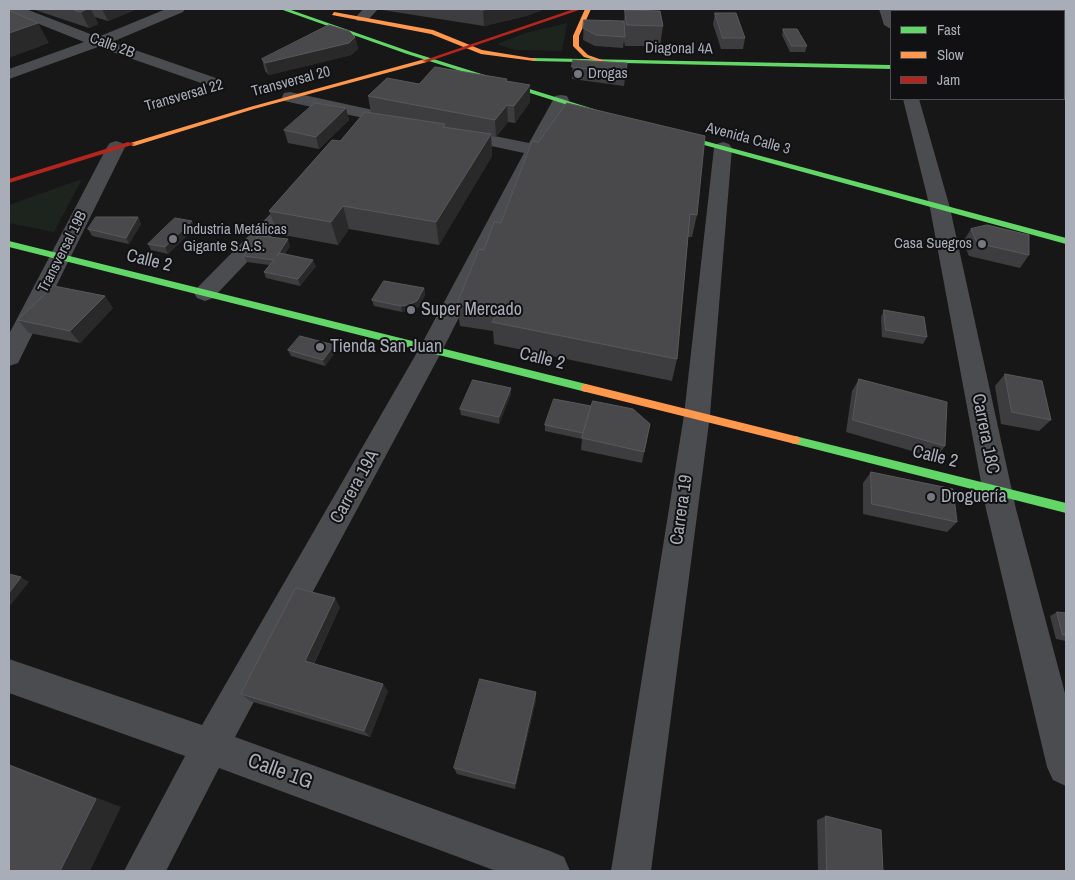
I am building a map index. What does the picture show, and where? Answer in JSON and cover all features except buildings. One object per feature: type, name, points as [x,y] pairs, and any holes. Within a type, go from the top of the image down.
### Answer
[{"type":"street","name":"Calle 2B","points":[[14,9],[98,42],[210,81]]},
{"type":"street","points":[[9,74],[98,42],[178,9]]},
{"type":"street","points":[[283,9],[430,60],[620,119]]},
{"type":"street","points":[[298,9],[366,14],[433,32],[468,46]]},
{"type":"street","name":"Transversal 20","points":[[9,181],[116,147],[290,97],[430,60],[579,9]]},
{"type":"street","points":[[588,9],[576,36],[576,46],[586,56],[605,62]]},
{"type":"street","points":[[886,9],[890,22]]},
{"type":"street","points":[[391,57],[457,41]]},
{"type":"street","name":"Diagonal 4A","points":[[468,46],[492,55],[519,59],[890,67]]},
{"type":"street","points":[[290,97],[370,123],[414,124]]},
{"type":"street","name":"Carrera 19A","points":[[144,871],[210,746],[431,349],[560,100]]},
{"type":"street","name":"Carrera 18C","points":[[912,100],[940,208],[997,491],[1066,767]]},
{"type":"street","name":"Avenida Calle 3","points":[[657,129],[1066,241]]},
{"type":"street","points":[[441,130],[534,150]]},
{"type":"street","name":"Transversal 19B","points":[[9,357],[116,147]]},
{"type":"street","name":"Carrera 19","points":[[631,871],[697,416],[723,148]]},
{"type":"street","points":[[205,293],[310,185]]},
{"type":"street","name":"Calle 2","points":[[9,244],[1066,508]]},
{"type":"street","name":"Calle 1G","points":[[9,676],[210,746],[550,871]]},
{"type":"shaded area","points":[[567,23],[562,51],[515,50],[497,44],[525,33]]},
{"type":"shaded area","points":[[82,179],[54,232],[9,223],[9,205]]},
{"type":"traffic: fast","points":[[283,9],[409,53],[612,116]]},
{"type":"traffic: fast","points":[[534,59],[890,67]]},
{"type":"traffic: fast","points":[[667,132],[1066,241]]},
{"type":"traffic: fast","points":[[9,244],[586,388]]},
{"type":"traffic: fast","points":[[795,440],[1066,508]]},
{"type":"traffic: slow","points":[[588,9],[576,36],[576,46],[586,56],[603,62]]},
{"type":"traffic: slow","points":[[334,14],[433,32],[481,52],[534,59]]},
{"type":"traffic: slow","points":[[131,144],[252,108],[425,61]]},
{"type":"traffic: slow","points":[[586,388],[795,440]]},
{"type":"traffic: jam","points":[[425,61],[579,9]]},
{"type":"traffic: jam","points":[[9,181],[131,144]]},
{"type":"place","name":"Drogas","points":[[578,74]]},
{"type":"place","name":"Industria Metálicas Gigante S.A.S.","points":[[173,239]]},
{"type":"place","name":"Casa Suegros","points":[[982,244]]},
{"type":"place","name":"Super Mercado","points":[[411,310]]},
{"type":"place","name":"Tienda San Juan","points":[[320,347]]},
{"type":"place","name":"Droguería","points":[[931,497]]}]
